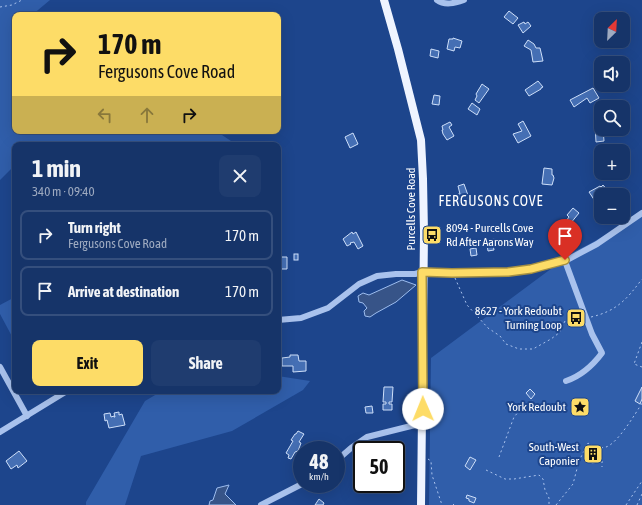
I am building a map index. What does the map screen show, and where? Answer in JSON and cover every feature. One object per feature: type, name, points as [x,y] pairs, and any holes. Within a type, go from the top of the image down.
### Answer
[{"type":"main road","name":"Purcells Cove Road","points":[[384,0],[420,132],[424,179],[422,272],[423,423],[421,505]]},
{"type":"street","points":[[438,0],[441,3],[453,3],[464,0]]},
{"type":"street","points":[[281,320],[310,315],[328,308],[359,284],[369,279],[387,274],[415,274],[422,272],[452,273],[520,271],[565,260],[597,244],[642,213]]},
{"type":"street","points":[[565,260],[586,318],[602,353],[595,363],[572,379],[566,381]]},
{"type":"street","points":[[0,367],[12,389]]},
{"type":"street","points":[[15,394],[27,416]]},
{"type":"street","points":[[0,432],[63,394]]},
{"type":"street","points":[[345,454],[367,437],[423,423]]},
{"type":"street","points":[[261,505],[293,489]]},
{"type":"path","points":[[0,7],[22,0]]},
{"type":"path","points":[[452,273],[467,306],[488,328],[500,336],[506,344],[519,349],[533,349],[551,339],[559,333],[565,321],[568,319],[586,318],[603,314],[619,305],[632,293],[642,279]]},
{"type":"path","points":[[642,342],[634,364],[642,368]]},
{"type":"path","points":[[499,457],[514,417],[521,409],[534,400]]},
{"type":"path","points":[[556,505],[573,484],[579,461],[588,443],[600,448],[610,445],[629,423],[642,403]]},
{"type":"path","points":[[425,458],[431,461],[432,475],[442,505]]},
{"type":"path","points":[[602,461],[602,467]]},
{"type":"path","points":[[486,470],[505,479],[539,475],[543,479],[545,490],[549,498],[549,505]]},
{"type":"path","points":[[626,505],[642,481]]},
{"type":"path","points":[[637,505],[642,494]]},
{"type":"shaded area","points":[[0,0],[50,0],[36,12],[12,12],[12,134],[220,134],[232,142],[12,142],[12,168],[0,180]]},
{"type":"shaded area","points":[[642,213],[642,505],[429,505],[431,358],[575,251],[592,243],[624,224],[630,224],[630,220]]},
{"type":"shaded area","points":[[402,280],[416,285],[396,302],[370,317],[365,316],[364,311],[367,308],[363,303],[359,302],[358,296],[363,293],[369,295]]},
{"type":"shaded area","points":[[12,299],[12,336],[0,314],[0,305]]},
{"type":"shaded area","points":[[281,376],[310,381],[303,390],[232,431],[141,456],[125,505],[86,505],[86,502],[145,401],[157,394],[281,394]]},
{"type":"shaded area","points":[[229,485],[225,494],[236,505],[209,505],[210,501],[213,500],[217,488]]},
{"type":"building","points":[[509,11],[518,18],[513,24],[504,17]]},
{"type":"building","points":[[524,22],[525,24],[528,22],[531,26],[523,33],[518,25]]},
{"type":"building","points":[[453,38],[462,41],[460,48],[455,47],[454,51],[447,49],[449,39]]},
{"type":"building","points":[[528,40],[534,44],[536,48],[540,48],[543,61],[533,62],[531,50],[524,46]]},
{"type":"building","points":[[431,49],[439,51],[438,58],[430,56]]},
{"type":"building","points":[[538,81],[543,87],[529,96],[525,90]]},
{"type":"building","points":[[482,84],[489,89],[479,103],[475,100],[477,96],[476,94]]},
{"type":"building","points":[[593,88],[594,92],[599,98],[590,103],[587,98],[574,107],[570,100]]},
{"type":"building","points":[[434,95],[440,96],[439,105],[432,104]]},
{"type":"building","points":[[472,103],[480,109],[477,115],[468,109]]},
{"type":"building","points":[[523,121],[531,136],[518,143],[513,134],[522,131],[518,124]]},
{"type":"building","points":[[450,122],[452,125],[449,127],[454,136],[447,140],[443,134],[442,126]]},
{"type":"building","points":[[353,133],[358,144],[350,148],[345,137]]},
{"type":"building","points":[[596,136],[604,136],[604,141],[596,142]]},
{"type":"building","points":[[544,168],[552,169],[552,175],[554,178],[552,185],[542,184]]},
{"type":"building","points":[[464,184],[470,201],[461,204],[458,194],[460,194],[458,186]]},
{"type":"building","points":[[603,185],[606,188],[596,188],[600,186],[601,187]]},
{"type":"building","points":[[594,189],[594,200],[589,192]]},
{"type":"building","points":[[573,208],[579,213],[570,224],[566,221],[569,217],[567,215]]},
{"type":"building","points":[[352,232],[353,234],[356,232],[363,246],[358,249],[354,242],[347,246],[343,239]]},
{"type":"building","points":[[496,239],[497,242],[499,241],[500,245],[493,245],[494,250],[488,251],[488,240]]},
{"type":"building","points":[[476,248],[477,255],[471,256],[470,249]]},
{"type":"building","points":[[294,254],[298,254],[298,260],[294,260]]},
{"type":"building","points":[[281,257],[287,257],[287,269],[281,269]]},
{"type":"building","points":[[290,355],[298,355],[299,361],[306,361],[306,371],[293,372],[293,366],[282,366],[282,358],[290,357]]},
{"type":"building","points":[[384,387],[393,387],[392,402],[389,402],[389,404],[392,404],[392,410],[383,410],[383,404],[386,404],[386,402],[383,402]]},
{"type":"building","points":[[642,387],[642,399],[640,404],[635,401]]},
{"type":"building","points":[[530,389],[535,394],[531,399],[526,393]]},
{"type":"building","points":[[372,406],[373,413],[366,413],[365,407]]},
{"type":"building","points":[[119,412],[119,415],[122,414],[125,425],[109,428],[107,420],[105,421],[104,414],[110,413],[111,417],[115,417],[114,413]]},
{"type":"building","points":[[298,431],[304,434],[300,441],[291,440]]},
{"type":"building","points":[[293,441],[293,456],[291,459],[288,458],[289,455],[286,453]]},
{"type":"building","name":"South-West Caponier","points":[[598,449],[599,462],[592,463],[585,458],[590,450]]},
{"type":"building","points":[[19,451],[27,461],[18,468],[17,465],[11,469],[6,461]]},
{"type":"building","points":[[470,457],[476,460],[470,470],[465,466]]},
{"type":"building","points":[[467,495],[476,498],[474,503],[466,498]]},
{"type":"building","points":[[319,499],[324,503],[323,505],[315,505]]},
{"type":"place","name":"8094 - Purcells Cove Rd After Aarons Way","points":[[432,235]]},
{"type":"place","name":"8627 - York Redoubt Turning Loop","points":[[576,318]]},
{"type":"place","name":"York Redoubt","points":[[580,407]]},
{"type":"place","name":"South-West Caponier","points":[[593,454]]},
{"type":"district","name":"FERGUSONS COVE","points":[[491,201]]},
{"type":"route","points":[[423,409],[422,272],[452,273],[520,271],[565,260]]}]
